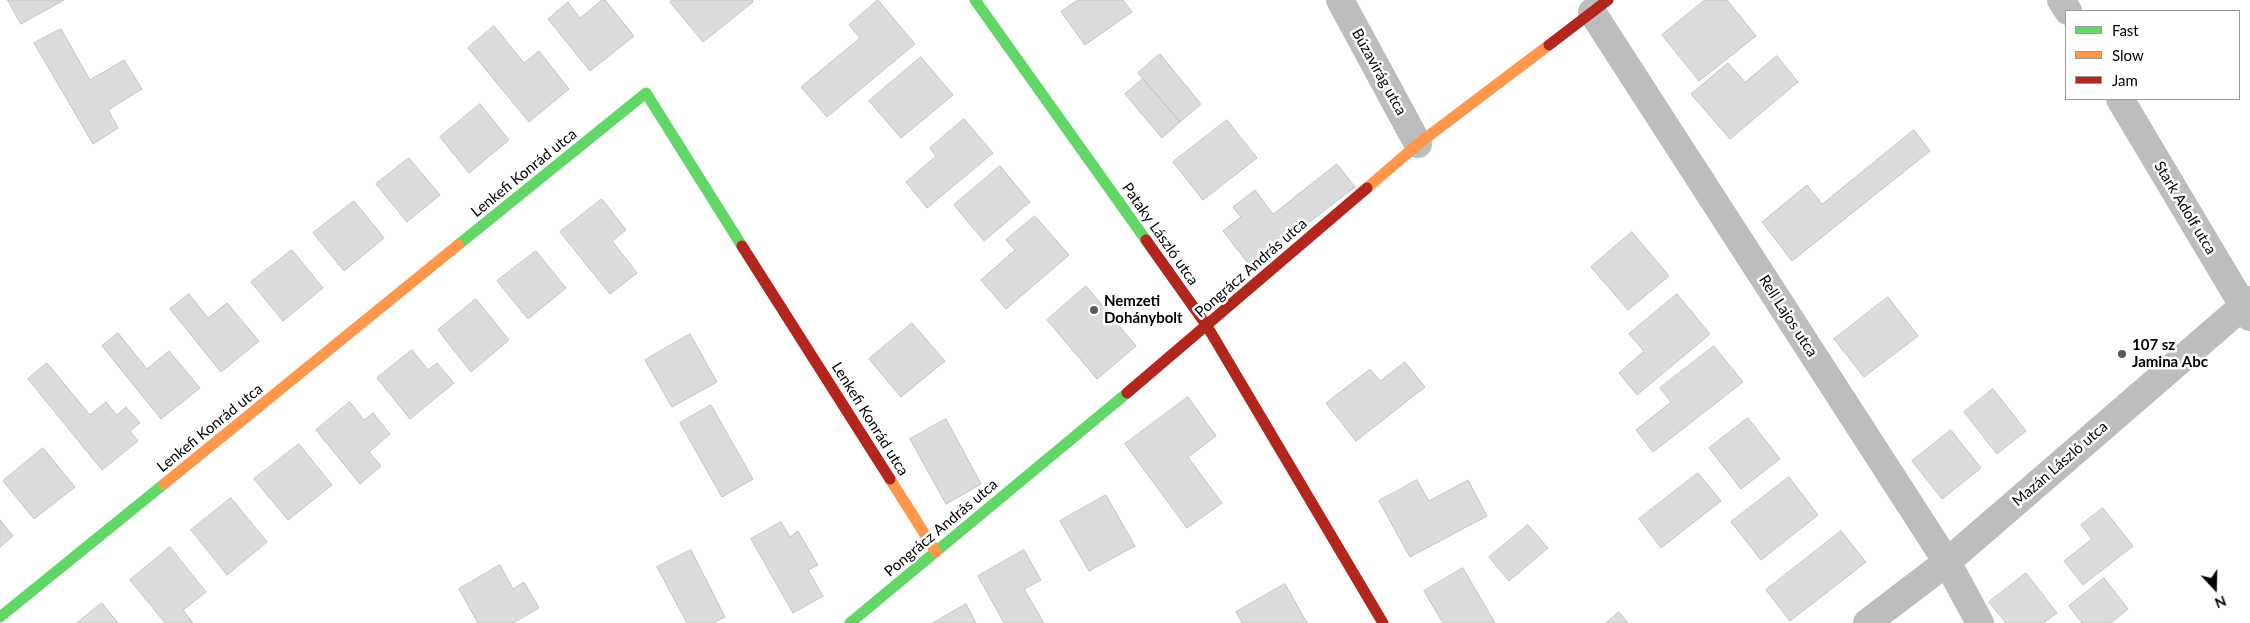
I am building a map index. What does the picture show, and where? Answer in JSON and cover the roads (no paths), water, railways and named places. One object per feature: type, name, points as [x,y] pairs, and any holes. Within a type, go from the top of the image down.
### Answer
[{"type":"street","name":"Pataky László utca","points":[[975,0],[1207,326],[1383,623]]},
{"type":"street","name":"Búzavirág utca","points":[[1340,0],[1418,144]]},
{"type":"street","name":"Pongrácz András utca","points":[[850,623],[1207,326],[1418,144],[1600,6]]},
{"type":"street","name":"Rell Lajos utca","points":[[1600,6],[1947,562],[1980,623]]},
{"type":"street","name":"Lenkefi Konrád utca","points":[[0,617],[646,93],[936,552]]},
{"type":"street","name":"Stark Adolf utca","points":[[2121,100],[2248,308]]},
{"type":"street","name":"Mazán László utca","points":[[1867,623],[1947,562],[2248,308]]},
{"type":"place","name":"Nemzeti Dohánybolt","points":[[1094,310]]},
{"type":"place","name":"107 sz Jamina Abc","points":[[2122,354]]}]
